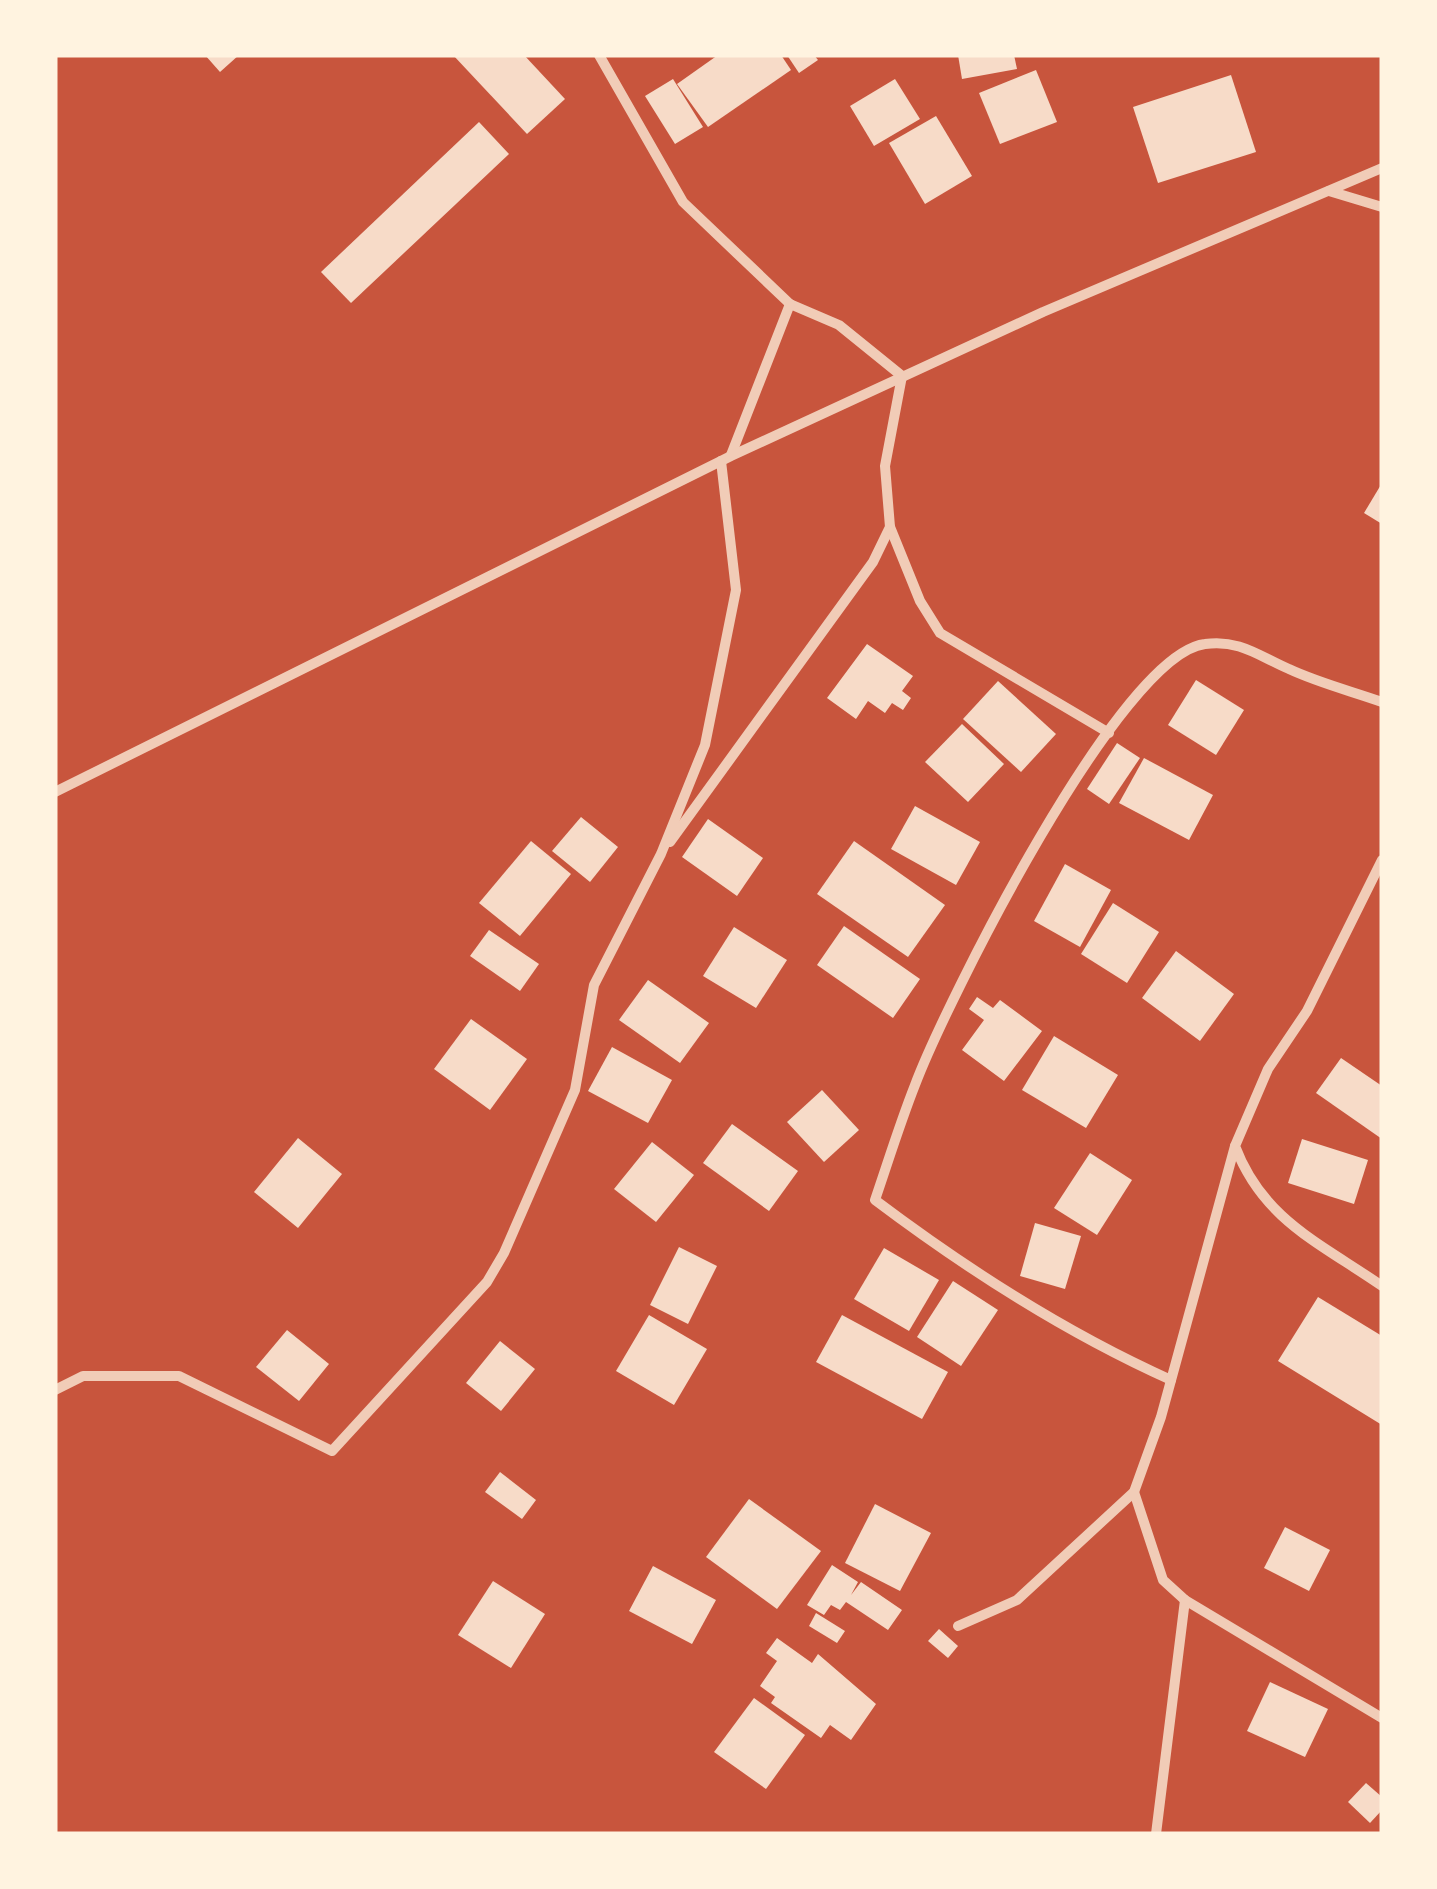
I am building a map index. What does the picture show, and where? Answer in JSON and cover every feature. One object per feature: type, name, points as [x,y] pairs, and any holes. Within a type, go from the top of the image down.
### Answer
[{"type":"street","points":[[599,55],[683,202],[790,304],[839,325],[902,376]]},
{"type":"street","points":[[55,792],[726,459],[902,376],[1382,168]]},
{"type":"street","points":[[1328,190],[1382,207]]},
{"type":"street","points":[[55,1390],[82,1376],[179,1376],[332,1451],[487,1282],[504,1253],[574,1090],[594,986],[661,854],[705,746],[736,590],[726,459],[790,304]]},
{"type":"street","points":[[902,376],[885,466],[890,528],[920,601],[940,632],[1109,733]]},
{"type":"street","points":[[661,854],[836,617],[890,528]]},
{"type":"street","points":[[1171,1380],[1113,1354],[952,1259],[876,1200],[916,1082],[1032,844],[1109,733],[1172,655],[1202,644],[1240,644],[1290,670],[1382,702]]},
{"type":"street","points":[[958,1626],[1017,1600],[1134,1492],[1171,1380],[1235,1146],[1268,1069],[1307,1011],[1382,860]]},
{"type":"street","points":[[1235,1146],[1246,1176],[1268,1207],[1382,1286]]},
{"type":"street","points":[[1134,1492],[1162,1580],[1185,1600],[1382,1718]]},
{"type":"street","points":[[1156,1834],[1185,1600]]},
{"type":"building","points":[[205,55],[239,55],[220,72]]},
{"type":"building","points":[[453,55],[524,55],[565,99],[527,134]]},
{"type":"building","points":[[718,55],[781,55],[791,70],[708,127],[677,84]]},
{"type":"building","points":[[787,55],[814,55],[818,60],[799,73]]},
{"type":"building","points":[[958,55],[1014,55],[1017,69],[962,79]]},
{"type":"building","points":[[1036,70],[1057,122],[1000,144],[979,93]]},
{"type":"building","points":[[1231,75],[1256,152],[1158,183],[1133,107]]},
{"type":"building","points":[[673,79],[703,127],[675,144],[645,96]]},
{"type":"building","points":[[895,79],[920,119],[874,146],[850,106]]},
{"type":"building","points":[[936,116],[972,176],[925,204],[889,143]]},
{"type":"building","points":[[479,122],[509,154],[351,303],[321,272]]},
{"type":"building","points":[[1382,483],[1382,524],[1364,513]]},
{"type":"building","points":[[867,644],[913,676],[902,691],[911,698],[903,710],[892,703],[885,713],[868,701],[856,719],[827,698]]},
{"type":"building","points":[[1196,680],[1244,710],[1216,755],[1168,725]]},
{"type":"building","points":[[998,681],[1056,734],[1021,772],[963,719]]},
{"type":"building","points":[[962,724],[1004,764],[968,802],[925,762]]},
{"type":"building","points":[[1117,743],[1140,758],[1109,804],[1087,789]]},
{"type":"building","points":[[1144,758],[1213,795],[1189,840],[1119,803]]},
{"type":"building","points":[[915,806],[980,842],[956,885],[891,849]]},
{"type":"building","points":[[581,817],[618,847],[590,882],[552,851]]},
{"type":"building","points":[[708,819],[763,858],[737,896],[682,857]]},
{"type":"building","points":[[531,841],[571,874],[520,936],[479,903]]},
{"type":"building","points":[[854,841],[945,905],[908,957],[817,894]]},
{"type":"building","points":[[1065,864],[1111,890],[1080,947],[1034,921]]},
{"type":"building","points":[[1113,903],[1159,932],[1127,983],[1081,954]]},
{"type":"building","points":[[844,926],[920,979],[893,1018],[817,965]]},
{"type":"building","points":[[734,927],[787,960],[756,1008],[703,976]]},
{"type":"building","points":[[489,930],[539,964],[520,991],[470,956]]},
{"type":"building","points":[[1176,951],[1234,994],[1200,1041],[1142,998]]},
{"type":"building","points":[[648,980],[709,1023],[680,1063],[619,1020]]},
{"type":"building","points":[[977,997],[993,1008],[1000,1000],[1042,1031],[1004,1081],[962,1050],[984,1020],[969,1009]]},
{"type":"building","points":[[471,1019],[527,1059],[490,1110],[434,1069]]},
{"type":"building","points":[[1054,1036],[1118,1075],[1086,1128],[1022,1090]]},
{"type":"building","points":[[612,1047],[672,1080],[648,1123],[588,1091]]},
{"type":"building","points":[[1341,1058],[1382,1086],[1382,1139],[1316,1093]]},
{"type":"building","points":[[822,1090],[859,1130],[824,1162],[787,1122]]},
{"type":"building","points":[[732,1124],[798,1171],[769,1211],[703,1163]]},
{"type":"building","points":[[298,1138],[342,1174],[298,1228],[254,1192]]},
{"type":"building","points":[[1302,1139],[1368,1160],[1354,1204],[1288,1183]]},
{"type":"building","points":[[652,1142],[694,1175],[656,1222],[614,1189]]},
{"type":"building","points":[[1090,1153],[1132,1180],[1097,1235],[1054,1208]]},
{"type":"building","points":[[1035,1223],[1081,1236],[1065,1289],[1020,1276]]},
{"type":"building","points":[[679,1247],[717,1266],[688,1324],[650,1305]]},
{"type":"building","points":[[884,1248],[939,1280],[909,1331],[854,1299]]},
{"type":"building","points":[[953,1281],[998,1310],[961,1366],[917,1337]]},
{"type":"building","points":[[1318,1297],[1382,1336],[1382,1425],[1278,1361]]},
{"type":"building","points":[[649,1315],[707,1349],[674,1405],[616,1371]]},
{"type":"building","points":[[842,1315],[948,1372],[922,1419],[816,1362]]},
{"type":"building","points":[[287,1330],[329,1364],[299,1401],[256,1367]]},
{"type":"building","points":[[500,1341],[535,1369],[501,1411],[466,1383]]},
{"type":"building","points":[[500,1472],[536,1500],[522,1519],[485,1492]]},
{"type":"building","points":[[749,1499],[821,1551],[777,1609],[706,1557]]},
{"type":"building","points":[[875,1504],[931,1533],[900,1591],[845,1563]]},
{"type":"building","points":[[1285,1527],[1330,1550],[1309,1591],[1264,1568]]},
{"type":"building","points":[[832,1565],[858,1582],[851,1595],[861,1582],[902,1610],[888,1630],[846,1602],[840,1610],[831,1605],[824,1615],[807,1605]]},
{"type":"building","points":[[653,1566],[716,1600],[692,1644],[629,1611]]},
{"type":"building","points":[[493,1581],[545,1614],[511,1668],[458,1635]]},
{"type":"building","points":[[816,1613],[845,1631],[837,1643],[809,1626]]},
{"type":"building","points":[[939,1629],[958,1646],[948,1658],[928,1641]]},
{"type":"building","points":[[777,1638],[812,1663],[818,1654],[876,1704],[851,1740],[830,1725],[821,1738],[771,1703],[775,1697],[760,1686],[777,1661],[766,1653]]},
{"type":"building","points":[[1270,1682],[1328,1709],[1305,1757],[1247,1731]]},
{"type":"building","points":[[754,1698],[805,1735],[766,1789],[714,1752]]},
{"type":"building","points":[[1366,1783],[1382,1797],[1382,1810],[1370,1823],[1348,1802]]}]
